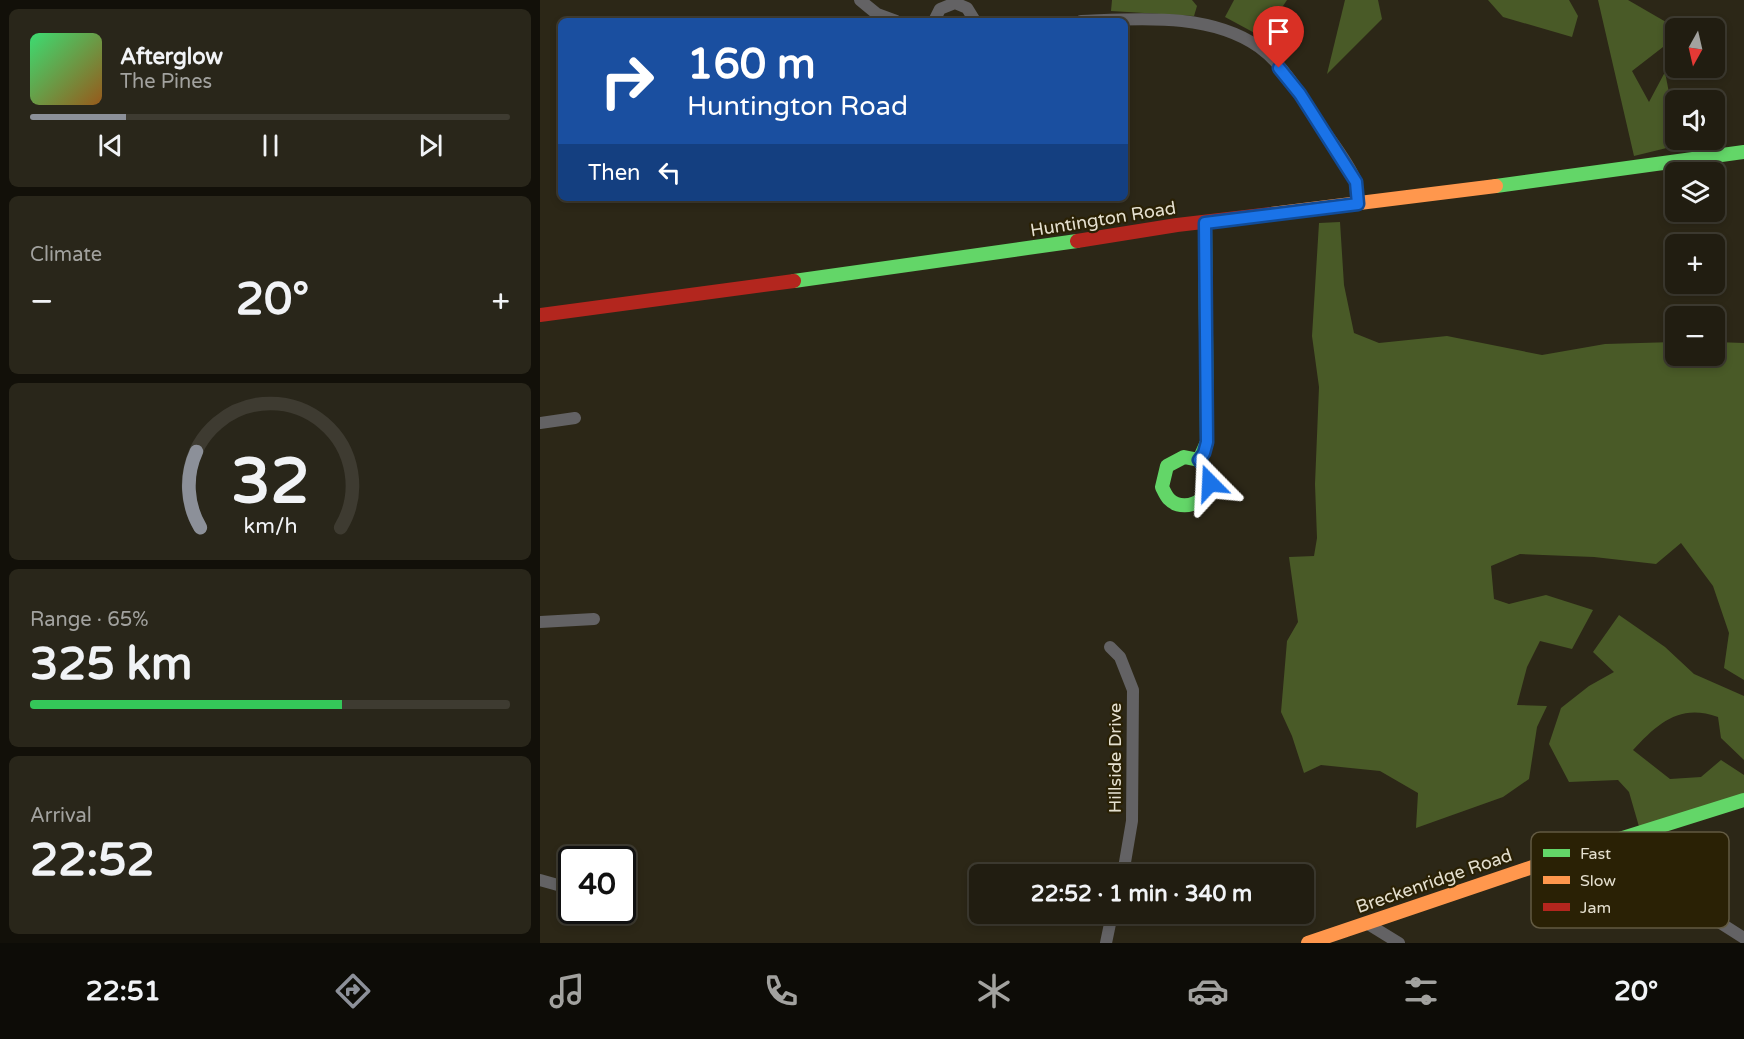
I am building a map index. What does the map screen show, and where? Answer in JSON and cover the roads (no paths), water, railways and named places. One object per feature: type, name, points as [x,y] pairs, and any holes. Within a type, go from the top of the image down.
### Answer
[{"type":"street","points":[[860,0],[877,14],[888,18]]},
{"type":"street","points":[[936,18],[940,9],[955,3],[967,8],[973,18]]},
{"type":"street","points":[[1128,21],[1173,21],[1206,25],[1236,34],[1261,48],[1300,94],[1336,149],[1356,182],[1358,204]]},
{"type":"street","name":"Huntington Road","points":[[540,315],[999,254],[1205,223],[1744,152]]},
{"type":"street","points":[[1199,460],[1207,442],[1205,223]]},
{"type":"street","points":[[540,423],[575,418]]},
{"type":"street","points":[[540,622],[594,619]]},
{"type":"street","name":"Hillside Drive","points":[[1110,647],[1120,657],[1132,690],[1132,821],[1125,864]]},
{"type":"street","name":"Breckenridge Road","points":[[1647,832],[1744,800]]},
{"type":"street","name":"Breckenridge Road","points":[[1308,943],[1531,867]]},
{"type":"street","points":[[540,880],[558,885]]},
{"type":"street","points":[[1106,943],[1110,924]]},
{"type":"street","points":[[1368,924],[1399,943]]},
{"type":"street","points":[[1728,928],[1744,938]]}]
